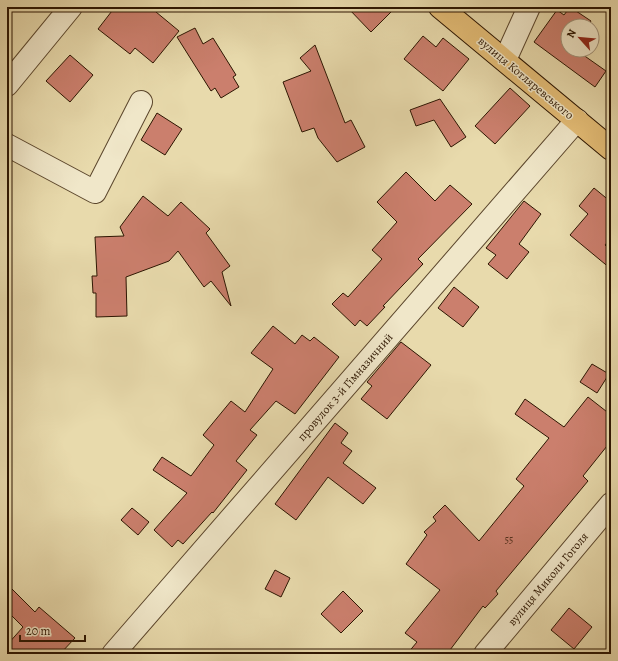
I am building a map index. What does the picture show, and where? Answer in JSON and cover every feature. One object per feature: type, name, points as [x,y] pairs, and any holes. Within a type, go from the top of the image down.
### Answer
[{"type":"main road","name":"вулиця Котляревського","points":[[440,7],[611,149]]},
{"type":"street","points":[[7,85],[71,7]]},
{"type":"street","points":[[505,60],[529,7]]},
{"type":"street","points":[[7,145],[95,192],[141,102]]},
{"type":"street","name":"провулок 3-й Гімназичний","points":[[113,654],[577,120]]},
{"type":"street","name":"вулиця Миколи Гоголя","points":[[486,654],[609,510]]},
{"type":"building","points":[[115,7],[150,7],[179,31],[153,63],[135,48],[130,54],[98,29]]},
{"type":"building","points":[[347,7],[396,7],[371,32]]},
{"type":"building","points":[[570,7],[586,18],[560,18],[560,58],[588,58],[606,71],[595,87],[534,42],[557,10],[564,15]]},
{"type":"building","points":[[195,28],[203,44],[213,38],[236,75],[233,77],[239,87],[221,98],[215,88],[211,91],[177,37]]},
{"type":"building","points":[[423,36],[436,47],[443,38],[469,59],[443,91],[404,59]]},
{"type":"building","points":[[315,45],[345,123],[351,120],[365,147],[337,162],[318,138],[314,128],[302,132],[283,82],[311,71],[300,58]]},
{"type":"building","points":[[70,55],[93,75],[70,102],[46,81]]},
{"type":"building","points":[[510,88],[530,106],[495,144],[475,126]]},
{"type":"building","points":[[440,99],[466,137],[451,147],[434,120],[416,126],[410,110]]},
{"type":"building","points":[[157,113],[182,129],[165,155],[141,140]]},
{"type":"building","points":[[406,172],[435,201],[450,185],[472,204],[418,259],[423,264],[383,306],[385,307],[367,326],[360,320],[355,326],[332,304],[343,293],[348,297],[382,259],[372,250],[397,222],[377,202]]},
{"type":"building","points":[[594,188],[611,202],[611,238],[605,245],[611,251],[611,269],[570,235],[588,214],[579,206]]},
{"type":"building","points":[[143,196],[168,216],[181,202],[210,229],[206,233],[230,266],[222,272],[231,306],[211,281],[204,287],[178,251],[169,261],[126,277],[127,316],[96,317],[96,293],[93,293],[92,276],[97,276],[95,237],[124,236],[120,227]]},
{"type":"building","points":[[524,201],[541,214],[519,244],[529,252],[507,279],[488,264],[496,255],[486,248]]},
{"type":"building","points":[[454,287],[479,307],[463,327],[438,308]]},
{"type":"building","points":[[273,326],[295,344],[302,335],[310,341],[314,337],[339,357],[295,414],[276,401],[250,430],[257,435],[236,461],[247,470],[213,513],[212,512],[183,544],[178,540],[172,547],[154,530],[187,493],[153,470],[162,457],[191,476],[214,445],[203,435],[231,401],[245,412],[273,369],[251,353]]},
{"type":"building","points":[[401,342],[431,365],[387,419],[361,399],[372,386],[367,382]]},
{"type":"building","points":[[592,364],[609,374],[597,393],[580,382]]},
{"type":"building","points":[[588,397],[611,415],[611,441],[583,476],[588,481],[496,591],[498,594],[485,608],[483,606],[447,654],[407,654],[417,642],[405,633],[440,590],[406,564],[427,535],[424,532],[436,521],[433,517],[445,505],[479,541],[524,486],[516,479],[549,438],[515,414],[525,399],[564,427]]},
{"type":"building","points":[[335,423],[348,433],[341,443],[352,451],[343,463],[376,488],[363,504],[328,477],[296,520],[275,504]]},
{"type":"building","points":[[132,508],[149,522],[138,535],[121,520]]},
{"type":"building","points":[[275,570],[290,578],[281,597],[265,589]]},
{"type":"building","points":[[7,584],[35,612],[39,607],[75,638],[60,654],[7,654],[7,645],[23,627],[7,611]]},
{"type":"building","points":[[343,591],[363,611],[341,633],[321,614]]},
{"type":"building","points":[[569,608],[592,627],[574,649],[551,630]]}]
